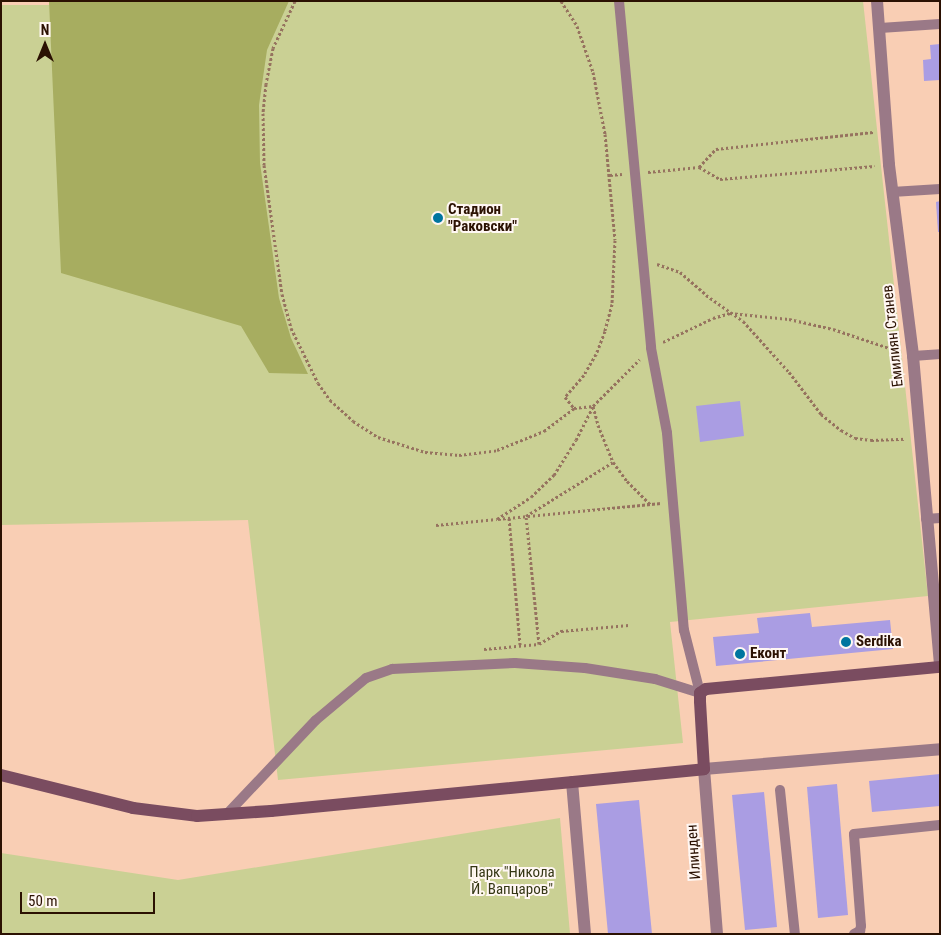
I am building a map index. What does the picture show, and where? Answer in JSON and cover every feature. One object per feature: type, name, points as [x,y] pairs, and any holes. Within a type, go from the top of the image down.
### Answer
[{"type":"street","name":"Емилиян Станев","points":[[878,1],[889,165],[913,356],[940,667]]},
{"type":"street","points":[[704,769],[700,693],[706,689],[940,667]]},
{"type":"street","points":[[1,775],[132,808],[197,816],[940,749]]},
{"type":"street","name":"Илинден","points":[[704,769],[717,934]]},
{"type":"street","points":[[572,782],[585,934]]},
{"type":"lane","points":[[619,1],[651,348],[667,433],[684,630],[700,693]]},
{"type":"lane","points":[[880,28],[940,24]]},
{"type":"lane","points":[[892,192],[940,189]]},
{"type":"lane","points":[[913,356],[940,354]]},
{"type":"lane","points":[[926,519],[940,518]]},
{"type":"lane","points":[[227,814],[316,720],[366,678],[392,669],[515,663],[585,668],[655,678],[700,693]]},
{"type":"lane","points":[[780,790],[795,934]]},
{"type":"lane","points":[[854,934],[860,930],[861,926],[854,834],[940,825]]},
{"type":"path","points":[[295,1],[273,48],[266,84],[263,113],[264,165],[282,294],[291,328],[318,383],[330,400],[353,421],[378,437],[425,452],[459,455],[497,450],[544,431],[574,408],[593,406],[598,425],[614,462],[627,481],[650,504]]},
{"type":"path","points":[[561,1],[577,26],[591,63],[605,134],[615,240],[612,304],[605,331],[596,354],[584,375],[565,397],[574,408]]},
{"type":"path","points":[[699,167],[716,149],[887,131]]},
{"type":"path","points":[[610,176],[699,167],[720,179],[889,165]]},
{"type":"path","points":[[642,260],[680,272],[706,296],[744,321],[789,372],[821,414],[841,430],[855,438],[871,440],[920,439]]},
{"type":"path","points":[[526,516],[614,462]]},
{"type":"path","points":[[497,519],[673,502]]},
{"type":"path","points":[[526,516],[539,644]]},
{"type":"path","points":[[509,518],[520,646]]},
{"type":"path","points":[[477,649],[539,644],[562,631],[629,625]]},
{"type":"green space","points":[[49,1],[863,1],[928,596],[670,622],[683,743],[278,780],[248,520],[1,525],[1,5],[49,5]]},
{"type":"green space","points":[[49,1],[289,1],[267,50],[259,105],[260,163],[279,298],[291,338],[308,374],[269,373],[241,326],[61,273]]},
{"type":"green space","name":"Парк \"Никола Й. Вапцаров\"","points":[[560,818],[570,934],[1,934],[1,853],[178,880]]},
{"type":"building","points":[[940,44],[940,80],[924,81],[923,60],[931,59],[930,45]]},
{"type":"building","points":[[940,201],[940,232],[938,232],[936,202]]},
{"type":"building","points":[[740,401],[744,436],[700,442],[696,406]]},
{"type":"building","points":[[810,613],[812,627],[890,620],[893,649],[716,666],[713,637],[759,633],[757,618]]},
{"type":"building","points":[[940,774],[940,806],[872,812],[869,781]]},
{"type":"building","points":[[837,784],[848,915],[818,918],[807,787]]},
{"type":"building","points":[[764,792],[777,927],[745,930],[732,795]]},
{"type":"building","points":[[639,800],[652,934],[608,934],[596,804]]},
{"type":"place","name":"Стадион \"Раковски\"","points":[[438,218]]},
{"type":"place","name":"Serdika","points":[[846,642]]},
{"type":"place","name":"Еконт","points":[[740,654]]}]
